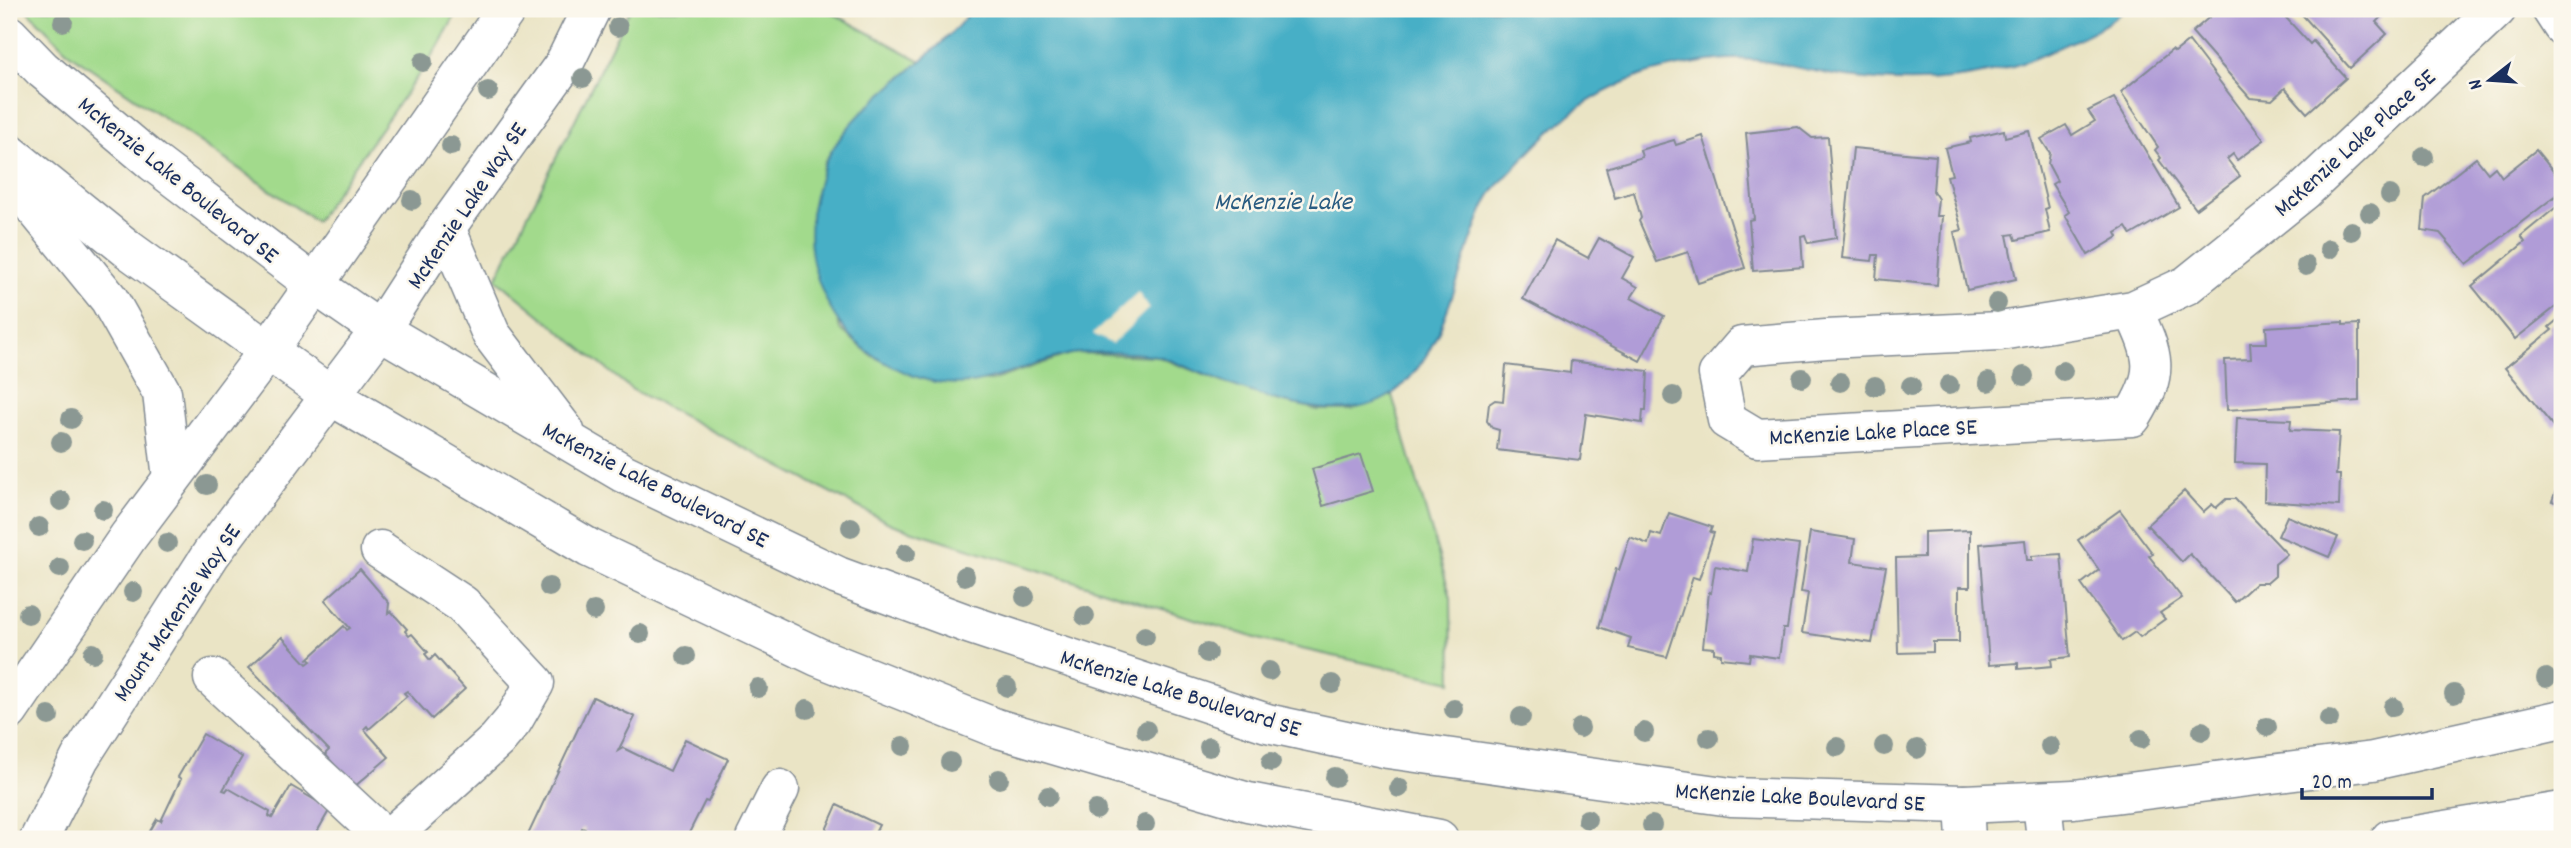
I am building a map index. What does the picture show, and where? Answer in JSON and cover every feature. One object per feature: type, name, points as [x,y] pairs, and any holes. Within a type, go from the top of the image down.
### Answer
[{"type":"main road","points":[[9,711],[172,478],[315,285],[507,9]]},
{"type":"main road","name":"McKenzie Lake Way SE","points":[[331,396],[380,331],[446,228],[564,64],[591,9]]},
{"type":"main road","name":"McKenzie Lake Place SE","points":[[2133,310],[2153,353],[2147,392],[2132,416],[1757,438],[1727,421],[1718,374],[1742,346],[1826,339],[2000,331],[2133,310],[2187,285],[2304,191],[2497,9]]},
{"type":"main road","points":[[2552,9],[2562,26]]},
{"type":"main road","name":"McKenzie Lake Boulevard SE","points":[[9,35],[42,69],[153,162],[315,285],[380,331],[623,473],[838,576],[968,624],[1267,723],[1467,761],[1731,797],[1965,822],[2044,821],[2373,761],[2562,719]]},
{"type":"main road","points":[[9,154],[129,250],[331,396],[589,548],[818,657],[996,728],[1248,802],[1439,839]]},
{"type":"main road","points":[[9,154],[24,195],[109,299],[162,393],[172,478]]},
{"type":"main road","points":[[446,228],[491,334],[575,444]]},
{"type":"main road","name":"Mount McKenzie Way SE","points":[[39,839],[80,758],[211,554],[331,396]]},
{"type":"main road","points":[[213,678],[387,839],[497,740],[513,721],[535,683],[462,604],[380,550]]},
{"type":"main road","points":[[755,839],[780,789]]},
{"type":"main road","points":[[2390,839],[2562,811]]},
{"type":"main road","points":[[2557,839],[2562,828]]},
{"type":"green space","points":[[26,9],[459,9],[438,47],[316,221],[70,54]]},
{"type":"green space","points":[[630,9],[825,9],[923,62],[860,116],[840,138],[824,163],[811,213],[840,329],[872,356],[918,377],[991,381],[1073,353],[1156,356],[1227,384],[1317,410],[1351,410],[1392,395],[1451,598],[1452,682],[1265,641],[891,524],[631,389],[496,279]]},
{"type":"water","name":"McKenzie Lake","points":[[972,9],[2125,9],[2099,28],[2051,51],[2002,69],[1951,79],[1873,80],[1747,59],[1724,59],[1649,73],[1620,84],[1573,112],[1546,135],[1491,195],[1478,223],[1439,331],[1411,377],[1392,394],[1371,404],[1348,409],[1323,409],[1271,398],[1168,359],[1138,354],[1071,354],[976,382],[936,382],[895,368],[863,348],[850,336],[839,323],[822,290],[811,251],[811,214],[823,168],[841,137],[857,117],[937,47]]},
{"type":"pier","points":[[1138,292],[1149,308],[1112,344],[1093,334]]},
{"type":"building","points":[[2219,9],[2272,9],[2275,12],[2278,9],[2310,44],[2313,41],[2346,78],[2307,113],[2285,88],[2272,100],[2250,98],[2192,32]]},
{"type":"building","points":[[2297,9],[2378,9],[2383,15],[2376,22],[2387,34],[2350,68]]},
{"type":"building","points":[[2189,41],[2264,140],[2237,160],[2233,154],[2227,159],[2240,176],[2196,209],[2159,160],[2161,158],[2155,150],[2158,147],[2121,92],[2172,50],[2175,52]]},
{"type":"building","points":[[2114,98],[2179,207],[2131,235],[2126,227],[2116,233],[2118,237],[2088,255],[2065,215],[2069,212],[2052,184],[2057,181],[2048,164],[2050,153],[2041,139],[2066,125],[2072,135],[2095,121],[2088,111]]},
{"type":"building","points":[[1798,127],[1812,138],[1828,137],[1836,238],[1808,243],[1805,235],[1801,236],[1803,267],[1753,271],[1749,220],[1754,219],[1746,133]]},
{"type":"building","points":[[2004,130],[2005,137],[2029,131],[2048,208],[2045,209],[2050,232],[2016,240],[2014,234],[2007,235],[2016,279],[1967,290],[1954,232],[1962,230],[1947,176],[1952,175],[1945,148],[1971,142],[1970,138]]},
{"type":"building","points":[[1703,136],[1745,268],[1698,283],[1688,252],[1657,262],[1639,221],[1641,218],[1634,192],[1615,198],[1606,168],[1642,157],[1640,150],[1674,140],[1676,145]]},
{"type":"building","points":[[1853,148],[1936,156],[1933,191],[1938,199],[1936,216],[1942,216],[1937,285],[1876,279],[1878,255],[1873,255],[1872,261],[1842,258]]},
{"type":"building","points":[[2536,150],[2562,182],[2562,191],[2467,264],[2440,233],[2422,230],[2425,198],[2476,158],[2488,173],[2495,167],[2502,177]]},
{"type":"building","points":[[2560,204],[2562,302],[2515,339],[2472,286],[2525,242],[2521,236]]},
{"type":"building","points":[[1599,238],[1634,257],[1622,278],[1638,287],[1631,298],[1664,316],[1640,361],[1523,299],[1555,240],[1588,258]]},
{"type":"building","points":[[2562,316],[2562,419],[2553,426],[2505,368],[2552,330],[2549,327]]},
{"type":"building","points":[[2343,322],[2343,325],[2359,324],[2359,401],[2227,410],[2225,360],[2251,359],[2250,343],[2267,343],[2266,327]]},
{"type":"building","points":[[1571,361],[1648,371],[1646,410],[1643,410],[1642,423],[1586,414],[1580,460],[1497,450],[1499,430],[1492,428],[1487,421],[1489,404],[1495,400],[1503,401],[1506,365],[1570,373]]},
{"type":"building","points":[[2237,418],[2291,420],[2290,430],[2339,432],[2336,475],[2340,475],[2339,506],[2264,501],[2265,464],[2235,463]]},
{"type":"building","points":[[1361,454],[1373,491],[1323,506],[1312,469]]},
{"type":"building","points":[[2562,474],[2562,504],[2552,501]]},
{"type":"building","points":[[2184,491],[2203,512],[2212,504],[2216,508],[2226,499],[2235,499],[2287,554],[2275,564],[2275,576],[2267,583],[2256,583],[2235,602],[2190,554],[2182,562],[2147,525]]},
{"type":"building","points":[[2120,510],[2153,554],[2149,556],[2182,598],[2160,613],[2165,619],[2140,637],[2135,632],[2122,641],[2081,584],[2099,570],[2078,540]]},
{"type":"building","points":[[1669,513],[1712,527],[1710,532],[1714,533],[1699,579],[1693,577],[1667,657],[1628,648],[1631,638],[1599,627],[1616,569],[1619,570],[1630,537],[1648,544],[1651,533],[1661,536]]},
{"type":"building","points":[[2287,516],[2338,537],[2329,557],[2278,536]]},
{"type":"building","points":[[1970,530],[1970,587],[1959,587],[1959,642],[1933,642],[1933,652],[1898,653],[1896,558],[1924,557],[1924,532]]},
{"type":"building","points":[[1810,532],[1855,539],[1852,562],[1886,567],[1872,643],[1802,633],[1808,593],[1801,592]]},
{"type":"building","points":[[1753,539],[1799,545],[1787,629],[1783,629],[1779,658],[1750,654],[1749,661],[1721,658],[1721,654],[1714,653],[1714,648],[1703,647],[1709,592],[1711,593],[1715,566],[1748,572]]},
{"type":"building","points":[[2025,540],[2027,560],[2032,560],[2032,556],[2061,554],[2070,657],[2051,659],[2052,666],[2018,669],[2018,663],[1989,665],[1980,544]]},
{"type":"building","points":[[360,569],[389,603],[388,613],[391,611],[407,629],[405,631],[409,636],[412,634],[428,652],[425,654],[430,660],[435,655],[465,689],[432,719],[407,691],[404,693],[407,696],[369,729],[367,726],[364,729],[389,757],[354,787],[325,754],[329,750],[249,667],[282,637],[307,664],[311,661],[308,659],[344,626],[347,630],[350,628],[325,600]]},
{"type":"building","points":[[593,697],[635,717],[618,751],[623,748],[670,771],[685,739],[728,759],[708,802],[705,801],[686,839],[597,839],[583,833],[585,829],[582,828],[577,839],[526,839]]},
{"type":"building","points":[[203,734],[242,757],[223,790],[228,788],[270,812],[269,816],[272,818],[291,786],[330,809],[313,839],[141,839],[143,836],[146,838],[157,819],[161,821],[181,779],[178,777]]},
{"type":"building","points":[[837,805],[879,825],[872,839],[822,839]]}]
